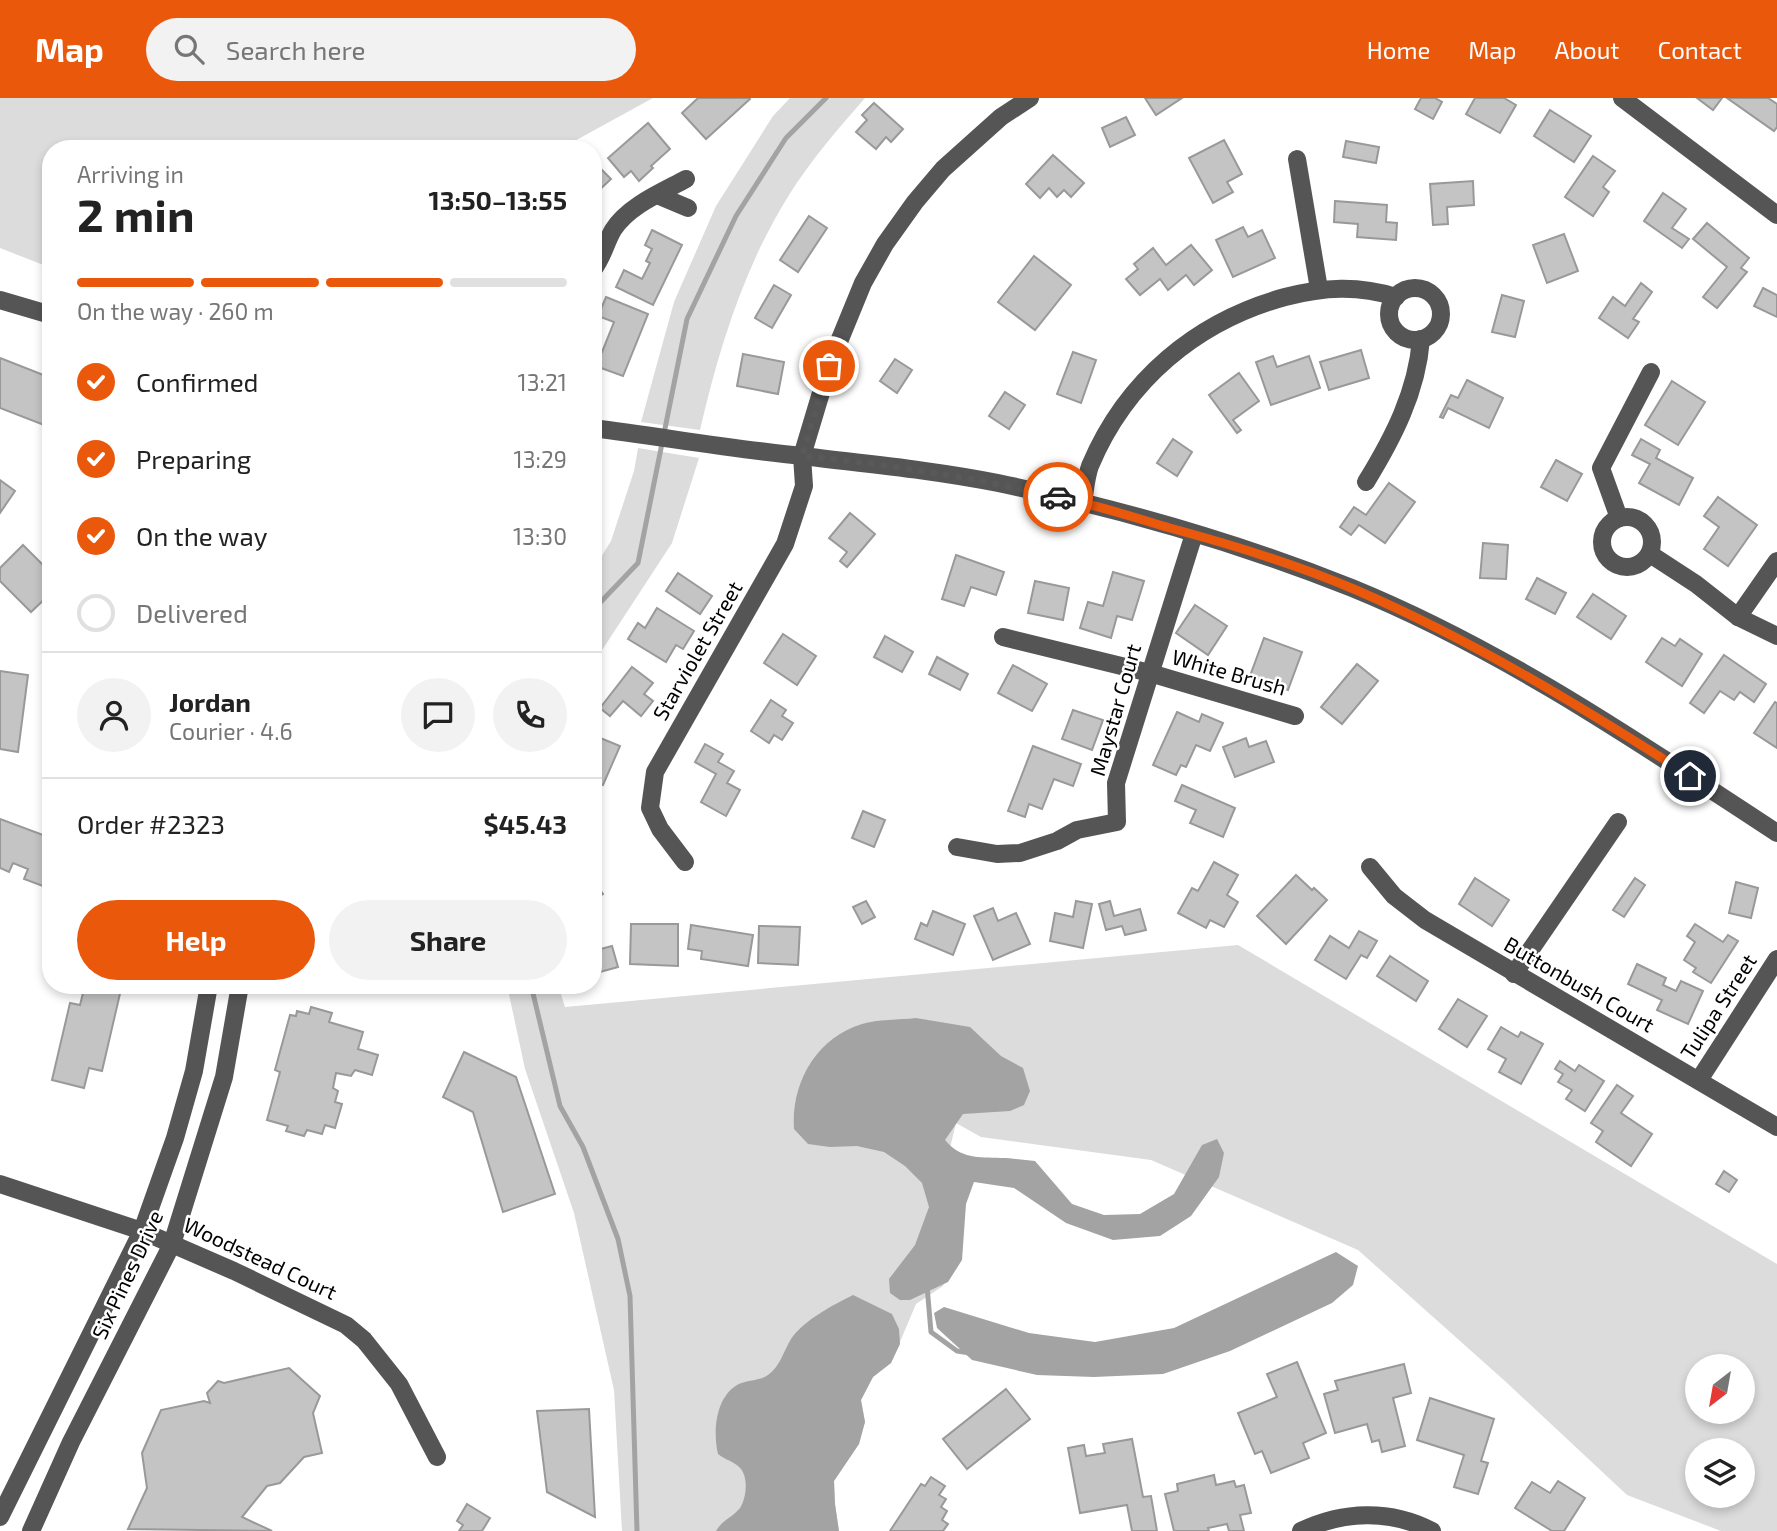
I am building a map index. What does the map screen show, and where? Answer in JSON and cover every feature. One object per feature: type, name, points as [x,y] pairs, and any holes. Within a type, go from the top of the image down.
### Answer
[{"type":"street","name":"Starviolet Street","points":[[685,862],[660,829],[650,808],[654,772],[785,544],[804,486],[802,456],[845,322],[885,244],[915,202],[943,169],[1001,117],[1030,98]]},
{"type":"street","points":[[1622,98],[1777,215]]},
{"type":"street","points":[[1297,159],[1319,289]]},
{"type":"street","points":[[602,257],[614,229],[631,211],[686,179]]},
{"type":"street","points":[[657,195],[688,208]]},
{"type":"street","points":[[1083,503],[1089,468],[1114,421],[1136,390],[1189,340],[1221,320],[1255,305],[1319,289],[1373,290],[1396,297]]},
{"type":"street","points":[[1410,289],[1429,292],[1439,303],[1440,323],[1435,331],[1421,339],[1404,337],[1394,328],[1390,315],[1396,297],[1410,289]]},
{"type":"street","points":[[0,300],[42,312]]},
{"type":"street","points":[[1366,482],[1396,432],[1417,373],[1421,339]]},
{"type":"street","points":[[1619,518],[1601,468],[1651,372]]},
{"type":"street","points":[[602,429],[802,456],[872,462],[968,478],[1083,503],[1281,561],[1355,589],[1510,665],[1593,714],[1777,834]]},
{"type":"street","points":[[1633,517],[1647,526],[1653,542],[1650,554],[1640,564],[1632,567],[1616,565],[1609,560],[1602,547],[1603,532],[1609,523],[1619,518],[1633,517]]},
{"type":"street","name":"Maystar Court","points":[[957,847],[997,854],[1020,853],[1057,841],[1077,830],[1117,822],[1116,783],[1194,534]]},
{"type":"street","points":[[1650,554],[1696,584],[1738,617],[1777,636]]},
{"type":"street","points":[[1738,617],[1777,561]]},
{"type":"street","name":"White Brush","points":[[1003,637],[1150,673],[1295,716]]},
{"type":"street","points":[[1514,974],[1618,822]]},
{"type":"street","name":"Buttonbush Court","points":[[1370,867],[1409,910],[1777,1126]]},
{"type":"street","name":"Tulipa Street","points":[[1699,1080],[1777,959]]},
{"type":"street","name":"Six Pines Drive","points":[[0,1517],[142,1231],[175,1138],[194,1071],[207,994]]},
{"type":"street","name":"Six Pines Drive","points":[[31,1531],[72,1442],[172,1244],[224,1077],[238,994]]},
{"type":"street","name":"Woodstead Court","points":[[0,1184],[142,1231],[244,1275],[346,1325],[364,1340],[399,1384],[437,1457]]},
{"type":"street","points":[[1301,1531],[1323,1521],[1370,1515],[1395,1517],[1432,1531]]},
{"type":"shaded area","points":[[0,98],[653,98],[576,140],[42,140],[42,264],[0,248]]},
{"type":"shaded area","points":[[790,98],[865,98],[797,182],[773,222],[735,309],[700,430],[641,422],[674,302],[716,206],[773,116]]},
{"type":"shaded area","points":[[638,448],[699,458],[672,543],[602,650],[602,556],[611,541],[634,471]]},
{"type":"shaded area","points":[[1238,945],[1777,1264],[1777,1531],[1721,1531],[1627,1495],[1358,1250],[1151,1160],[981,1137],[956,1123],[948,1156],[956,1253],[943,1286],[916,1304],[891,1363],[873,1377],[861,1400],[865,1422],[859,1444],[834,1481],[839,1531],[622,1531],[614,1390],[574,1213],[525,1069],[509,994],[561,994],[565,1007]]},
{"type":"shaded area","points":[[916,1018],[970,1027],[1001,1056],[1023,1068],[1030,1091],[1024,1105],[1010,1111],[963,1114],[945,1140],[957,1151],[977,1157],[1035,1161],[1072,1204],[1104,1215],[1140,1214],[1174,1194],[1202,1145],[1217,1139],[1224,1153],[1219,1177],[1191,1216],[1160,1236],[1113,1240],[1066,1223],[1014,1188],[974,1182],[966,1204],[962,1260],[948,1282],[910,1300],[900,1300],[890,1293],[889,1279],[915,1245],[929,1207],[922,1183],[905,1166],[884,1152],[857,1146],[830,1147],[808,1144],[794,1129],[794,1112],[802,1079],[819,1051],[832,1040],[868,1022]]},
{"type":"shaded area","points":[[1336,1252],[1358,1266],[1353,1285],[1332,1303],[1230,1351],[1163,1374],[1094,1377],[1037,1375],[972,1360],[937,1328],[934,1313],[944,1307],[1029,1333],[1095,1342],[1174,1328]]},
{"type":"shaded area","points":[[853,1295],[892,1314],[899,1329],[900,1344],[891,1363],[873,1377],[861,1400],[865,1422],[859,1444],[834,1481],[839,1531],[716,1531],[740,1508],[746,1486],[742,1470],[718,1454],[717,1416],[724,1398],[737,1385],[772,1372],[791,1339],[803,1326],[828,1308]]},
{"type":"building","points":[[698,98],[750,99],[706,139],[682,113]]},
{"type":"building","points":[[1145,98],[1182,98],[1156,115]]},
{"type":"building","points":[[1421,98],[1435,98],[1442,102],[1433,119],[1415,109]]},
{"type":"building","points":[[1475,98],[1504,98],[1516,105],[1500,133],[1466,114]]},
{"type":"building","points":[[1697,98],[1722,98],[1713,110]]},
{"type":"building","points":[[1727,98],[1768,98],[1777,104],[1777,127],[1774,131]]},
{"type":"building","points":[[874,103],[903,129],[891,142],[886,137],[876,149],[856,132],[867,120],[862,115]]},
{"type":"building","points":[[1550,110],[1591,136],[1574,162],[1534,136]]},
{"type":"building","points":[[1126,117],[1135,135],[1110,147],[1102,128]]},
{"type":"building","points":[[648,123],[670,149],[639,181],[631,171],[624,177],[608,158]]},
{"type":"building","points":[[1224,140],[1242,174],[1227,182],[1233,192],[1213,203],[1189,158]]},
{"type":"building","points":[[1346,141],[1379,147],[1376,163],[1343,157]]},
{"type":"building","points":[[1053,155],[1084,183],[1071,197],[1064,190],[1057,197],[1049,188],[1040,198],[1026,184]]},
{"type":"building","points":[[1593,156],[1615,171],[1603,187],[1609,192],[1593,216],[1565,197]]},
{"type":"building","points":[[602,170],[611,179],[602,188]]},
{"type":"building","points":[[1473,181],[1474,205],[1447,207],[1448,224],[1433,225],[1430,184]]},
{"type":"building","points":[[1663,193],[1686,209],[1672,228],[1689,239],[1682,248],[1644,221]]},
{"type":"building","points":[[1335,201],[1387,205],[1386,222],[1397,223],[1396,240],[1357,237],[1358,224],[1334,222]]},
{"type":"building","points":[[809,216],[827,228],[798,272],[780,260]]},
{"type":"building","points":[[1707,223],[1749,258],[1741,268],[1747,272],[1717,308],[1703,297],[1727,267],[1693,239]]},
{"type":"building","points":[[1243,227],[1248,237],[1262,230],[1275,258],[1233,277],[1216,240]]},
{"type":"building","points":[[652,230],[682,245],[653,305],[616,287],[624,270],[642,279],[650,263],[646,261],[652,249],[645,245]]},
{"type":"building","points":[[1564,234],[1578,271],[1547,283],[1533,245]]},
{"type":"building","points":[[1191,245],[1212,270],[1194,285],[1186,275],[1168,290],[1160,279],[1140,295],[1126,279],[1138,269],[1134,264],[1153,248],[1166,265]]},
{"type":"building","points":[[1034,256],[1071,285],[1035,330],[998,302]]},
{"type":"building","points":[[1641,283],[1652,292],[1633,319],[1639,322],[1628,338],[1599,318],[1613,297],[1625,306]]},
{"type":"building","points":[[774,285],[791,295],[772,328],[755,318]]},
{"type":"building","points":[[1763,288],[1777,295],[1777,317],[1754,306]]},
{"type":"building","points":[[1502,295],[1524,301],[1515,337],[1492,332]]},
{"type":"building","points":[[606,297],[648,314],[623,376],[602,368],[602,352],[614,322],[602,318],[602,306]]},
{"type":"building","points":[[1361,350],[1369,378],[1329,390],[1320,362]]},
{"type":"building","points":[[1073,352],[1096,360],[1081,403],[1057,394]]},
{"type":"building","points":[[743,354],[784,362],[778,394],[737,386]]},
{"type":"building","points":[[1273,356],[1277,367],[1309,356],[1320,388],[1271,405],[1256,362]]},
{"type":"building","points":[[0,358],[42,374],[42,424],[0,408]]},
{"type":"building","points":[[895,359],[912,370],[897,393],[880,381]]},
{"type":"building","points":[[1239,373],[1259,401],[1233,420],[1241,430],[1237,433],[1209,395]]},
{"type":"building","points":[[1467,380],[1503,398],[1489,428],[1448,408],[1443,418],[1440,417],[1451,395],[1458,398]]},
{"type":"building","points":[[1672,381],[1705,402],[1678,445],[1645,425]]},
{"type":"building","points":[[1005,392],[1025,405],[1009,429],[989,416]]},
{"type":"building","points":[[1173,439],[1192,452],[1177,476],[1157,463]]},
{"type":"building","points":[[1641,439],[1660,450],[1656,458],[1693,478],[1679,505],[1639,483],[1650,464],[1632,455]]},
{"type":"building","points":[[1556,460],[1582,474],[1567,501],[1541,487]]},
{"type":"building","points":[[0,480],[15,491],[0,513]]},
{"type":"building","points":[[1389,483],[1415,502],[1385,543],[1359,525],[1351,535],[1340,527],[1354,507],[1366,515]]},
{"type":"building","points":[[1718,497],[1757,525],[1728,566],[1704,549],[1719,527],[1704,516]]},
{"type":"building","points":[[850,513],[875,534],[847,567],[840,561],[847,552],[829,538]]},
{"type":"building","points":[[1483,543],[1508,545],[1506,579],[1480,578]]},
{"type":"building","points":[[23,545],[42,564],[42,602],[31,612],[0,581],[0,568]]},
{"type":"building","points":[[956,555],[1004,572],[996,595],[971,587],[964,606],[942,599]]},
{"type":"building","points":[[1113,572],[1144,581],[1132,620],[1117,616],[1111,638],[1080,628],[1088,602],[1103,606]]},
{"type":"building","points":[[678,573],[712,596],[700,614],[666,591]]},
{"type":"building","points":[[1537,578],[1566,593],[1555,614],[1526,599]]},
{"type":"building","points":[[1035,581],[1069,588],[1063,620],[1028,613]]},
{"type":"building","points":[[1593,594],[1626,616],[1611,639],[1577,617]]},
{"type":"building","points":[[1195,605],[1227,626],[1208,655],[1176,633]]},
{"type":"building","points":[[657,608],[694,631],[683,649],[676,645],[666,662],[628,639],[638,623],[645,628]]},
{"type":"building","points":[[783,634],[816,656],[797,685],[764,663]]},
{"type":"building","points":[[885,636],[913,652],[902,672],[874,657]]},
{"type":"building","points":[[1264,638],[1302,652],[1288,690],[1250,676]]},
{"type":"building","points":[[1662,638],[1675,646],[1680,639],[1702,654],[1682,686],[1646,662]]},
{"type":"building","points":[[1724,655],[1766,684],[1754,702],[1740,692],[1734,700],[1720,691],[1704,713],[1690,703]]},
{"type":"building","points":[[937,657],[968,674],[960,690],[929,674]]},
{"type":"building","points":[[1357,664],[1378,681],[1342,724],[1321,707]]},
{"type":"building","points":[[1013,665],[1047,684],[1032,711],[998,693]]},
{"type":"building","points":[[632,667],[653,683],[644,694],[653,701],[641,716],[623,701],[610,716],[602,710],[602,705]]},
{"type":"building","points":[[0,671],[28,675],[18,752],[0,749]]},
{"type":"building","points":[[771,700],[786,710],[782,716],[793,723],[782,740],[774,735],[769,743],[751,731]]},
{"type":"building","points":[[1775,702],[1777,703],[1777,748],[1754,733]]},
{"type":"building","points":[[1073,710],[1103,720],[1092,750],[1062,739]]},
{"type":"building","points":[[1177,712],[1199,722],[1202,714],[1223,723],[1210,751],[1196,745],[1186,767],[1181,765],[1176,775],[1153,765]]},
{"type":"building","points":[[1246,738],[1249,747],[1266,741],[1274,762],[1235,777],[1223,747]]},
{"type":"building","points":[[602,739],[620,746],[602,785]]},
{"type":"building","points":[[705,744],[723,754],[718,762],[734,771],[727,783],[740,790],[726,816],[701,802],[716,774],[695,762]]},
{"type":"building","points":[[1033,746],[1081,764],[1073,786],[1054,779],[1042,809],[1029,804],[1025,817],[1008,811]]},
{"type":"building","points":[[1182,785],[1235,808],[1223,837],[1190,823],[1196,810],[1175,801]]},
{"type":"building","points":[[863,811],[885,820],[874,847],[852,838]]},
{"type":"building","points":[[0,819],[42,835],[42,886],[24,879],[28,869],[13,863],[9,872],[0,868]]},
{"type":"building","points":[[1214,862],[1238,875],[1227,895],[1238,902],[1224,927],[1210,920],[1206,928],[1178,913],[1192,888],[1198,891]]},
{"type":"building","points":[[1296,875],[1327,900],[1286,944],[1257,916]]},
{"type":"building","points":[[1475,878],[1509,900],[1492,926],[1459,904]]},
{"type":"building","points":[[1635,878],[1645,885],[1624,917],[1613,910]]},
{"type":"building","points":[[1736,882],[1758,888],[1751,918],[1729,913]]},
{"type":"building","points":[[866,901],[875,917],[862,924],[853,907]]},
{"type":"building","points":[[1076,901],[1092,904],[1083,948],[1050,941],[1055,913],[1073,917]]},
{"type":"building","points":[[1110,901],[1114,916],[1140,909],[1146,930],[1125,935],[1122,926],[1106,930],[1099,904]]},
{"type":"building","points":[[993,908],[998,921],[1016,913],[1030,944],[993,960],[974,916]]},
{"type":"building","points":[[933,911],[965,924],[953,955],[915,939],[921,923],[927,926]]},
{"type":"building","points":[[631,924],[678,924],[678,966],[630,964]]},
{"type":"building","points":[[1695,924],[1723,942],[1728,935],[1738,941],[1711,983],[1693,972],[1696,968],[1684,960],[1695,942],[1687,936]]},
{"type":"building","points":[[691,925],[753,935],[748,966],[701,959],[702,951],[688,949]]},
{"type":"building","points":[[759,926],[800,927],[798,965],[758,963]]},
{"type":"building","points":[[1359,931],[1377,941],[1367,958],[1361,955],[1346,979],[1315,960],[1330,936],[1349,948]]},
{"type":"building","points":[[612,946],[618,967],[602,971],[602,949]]},
{"type":"building","points":[[1390,956],[1428,981],[1416,1001],[1377,976]]},
{"type":"building","points":[[1637,964],[1666,978],[1663,985],[1676,991],[1681,981],[1703,991],[1688,1024],[1657,1010],[1662,1000],[1628,984]]},
{"type":"building","points":[[83,994],[120,994],[102,1071],[89,1068],[84,1088],[52,1080],[70,1003],[80,1005]]},
{"type":"building","points":[[1458,999],[1487,1016],[1467,1047],[1439,1029]]},
{"type":"building","points":[[311,1007],[332,1013],[329,1022],[363,1032],[358,1049],[378,1055],[372,1075],[355,1070],[351,1076],[336,1073],[333,1088],[338,1091],[335,1102],[342,1104],[335,1128],[325,1125],[322,1134],[307,1130],[304,1136],[286,1131],[288,1126],[267,1120],[280,1072],[275,1070],[290,1015],[296,1016],[297,1011],[309,1014]]},
{"type":"building","points":[[1501,1027],[1518,1037],[1521,1032],[1543,1044],[1521,1084],[1499,1072],[1506,1059],[1488,1049]]},
{"type":"building","points":[[464,1052],[516,1077],[555,1194],[503,1212],[473,1112],[443,1097]]},
{"type":"building","points":[[1560,1061],[1575,1071],[1579,1065],[1604,1081],[1585,1111],[1566,1099],[1572,1090],[1558,1082],[1563,1074],[1555,1069]]},
{"type":"building","points":[[1617,1085],[1633,1096],[1621,1113],[1652,1134],[1631,1166],[1596,1142],[1603,1131],[1591,1123]]},
{"type":"building","points":[[1724,1171],[1737,1180],[1729,1192],[1716,1184]]},
{"type":"building","points":[[1297,1362],[1326,1433],[1303,1443],[1309,1458],[1271,1473],[1262,1451],[1255,1454],[1238,1413],[1277,1397],[1267,1374]]},
{"type":"building","points":[[1404,1364],[1411,1393],[1393,1398],[1405,1446],[1382,1452],[1379,1440],[1372,1442],[1367,1424],[1335,1433],[1324,1394],[1338,1390],[1335,1381]]},
{"type":"building","points":[[289,1368],[320,1396],[313,1413],[322,1453],[304,1457],[280,1483],[267,1486],[242,1517],[272,1531],[128,1529],[147,1488],[142,1453],[161,1410],[204,1401],[210,1403],[207,1393],[218,1381],[224,1383]]},
{"type":"building","points":[[1006,1389],[1030,1419],[967,1469],[943,1439]]},
{"type":"building","points":[[1430,1398],[1494,1419],[1481,1461],[1488,1463],[1478,1494],[1454,1487],[1464,1455],[1417,1440]]},
{"type":"building","points":[[589,1409],[595,1517],[547,1492],[537,1411]]},
{"type":"building","points":[[1132,1439],[1143,1497],[1151,1496],[1157,1531],[1132,1531],[1127,1505],[1080,1513],[1068,1448],[1084,1445],[1086,1456],[1105,1453],[1103,1444]]},
{"type":"building","points":[[1214,1475],[1216,1485],[1234,1481],[1236,1487],[1244,1485],[1251,1513],[1240,1515],[1244,1531],[1229,1531],[1227,1524],[1208,1528],[1209,1531],[1174,1531],[1165,1494],[1178,1491],[1177,1484]]},
{"type":"building","points":[[931,1477],[945,1486],[939,1495],[946,1499],[941,1507],[947,1511],[942,1520],[948,1524],[943,1531],[890,1531],[921,1484],[925,1486]]},
{"type":"building","points":[[1558,1481],[1585,1498],[1564,1531],[1552,1531],[1515,1508],[1532,1482],[1550,1493]]},
{"type":"building","points":[[467,1504],[490,1518],[482,1531],[459,1531],[463,1525],[457,1521]]},
{"type":"waterway","points":[[602,601],[638,563],[687,319],[736,216],[786,138],[826,98]]},
{"type":"waterway","points":[[533,994],[560,1106],[583,1147],[618,1239],[630,1296],[637,1531]]},
{"type":"waterway","points":[[927,1286],[931,1332],[957,1351],[970,1353]]},
{"type":"way so far","points":[[829,366],[802,456],[872,462],[996,483],[1058,497]]},
{"type":"route","points":[[1058,497],[1194,534],[1281,561],[1355,589],[1510,665],[1690,776]]}]
